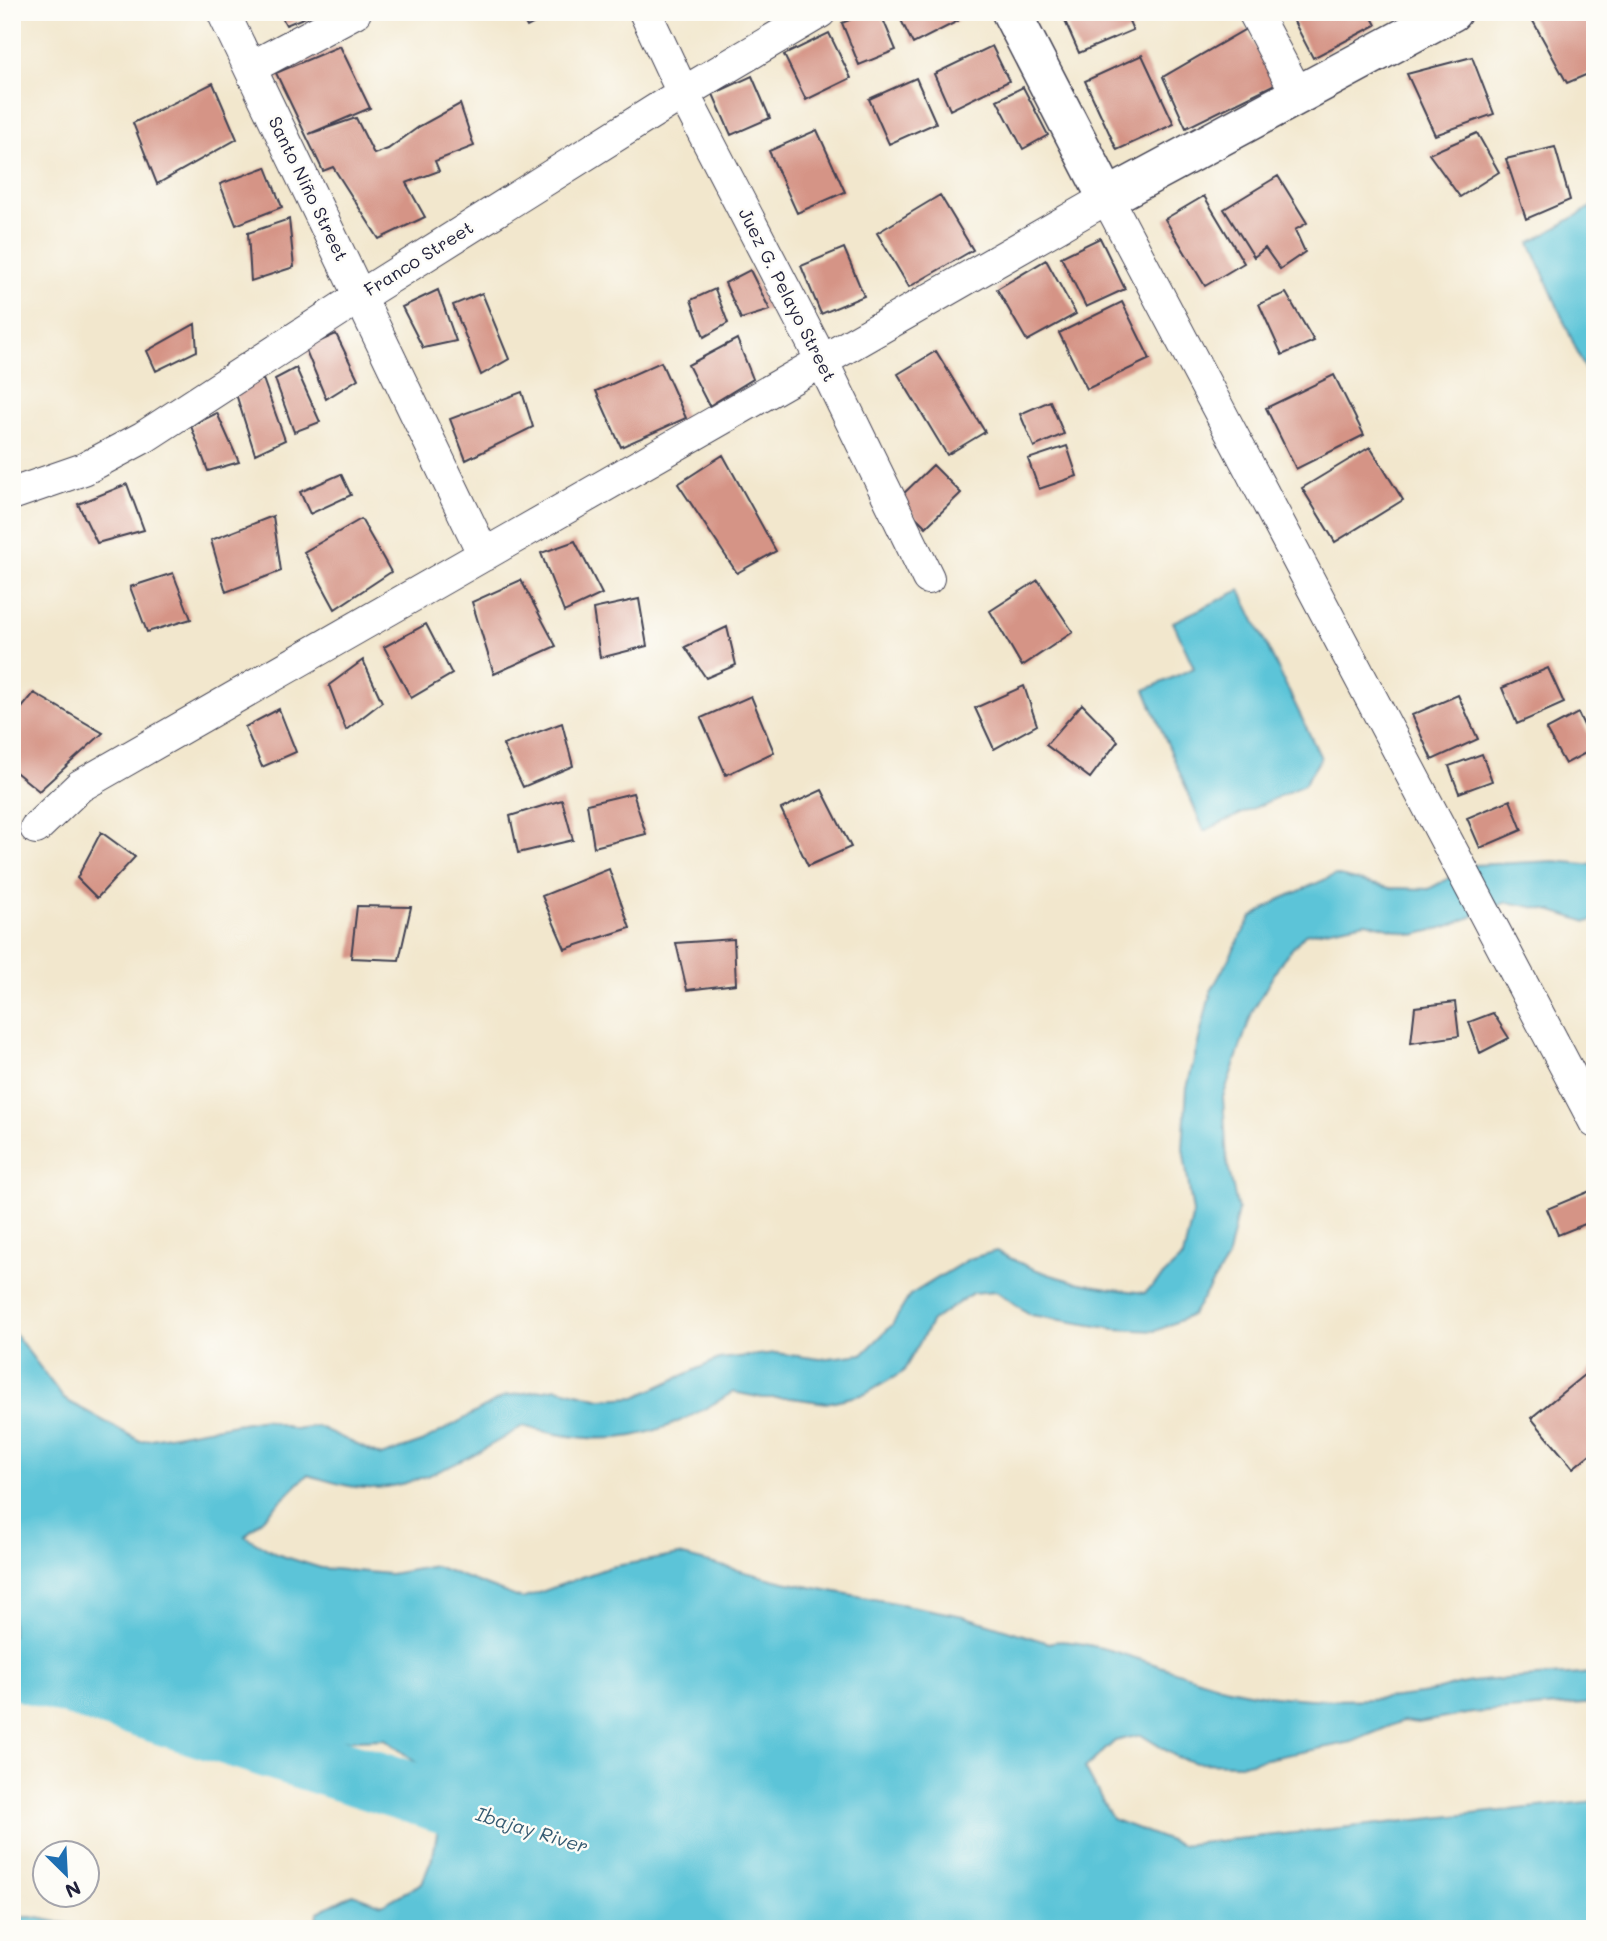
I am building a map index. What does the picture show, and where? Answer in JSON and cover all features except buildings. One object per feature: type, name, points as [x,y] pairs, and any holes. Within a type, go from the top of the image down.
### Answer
[{"type":"street","name":"Santo Niño Street","points":[[223,12],[484,555]]},
{"type":"street","points":[[250,68],[355,12]]},
{"type":"street","name":"Juez G. Pelayo Street","points":[[645,12],[683,93],[822,361],[929,578]]},
{"type":"street","name":"Franco Street","points":[[12,494],[84,469],[144,437],[359,297],[683,93],[820,12]]},
{"type":"street","points":[[1011,12],[1595,1122]]},
{"type":"street","points":[[1254,12],[1298,95]]},
{"type":"street","points":[[36,828],[80,786],[1107,198],[1452,12]]},
{"type":"water","points":[[1595,205],[1595,393],[1530,243]]},
{"type":"water","points":[[1240,590],[1321,758],[1304,785],[1204,831],[1145,690],[1194,668],[1173,622]]},
{"type":"water","points":[[1554,861],[1595,865],[1595,920],[1587,922],[1552,911],[1507,902],[1449,926],[1414,935],[1366,922],[1305,934],[1283,959],[1253,1010],[1223,1097],[1227,1161],[1238,1210],[1227,1260],[1192,1315],[1156,1331],[1115,1329],[1031,1315],[996,1291],[973,1293],[932,1321],[903,1372],[865,1394],[826,1403],[792,1398],[763,1398],[733,1392],[681,1421],[657,1430],[608,1439],[554,1434],[523,1426],[449,1466],[388,1487],[354,1487],[307,1475],[245,1536],[276,1554],[321,1568],[390,1574],[435,1566],[522,1599],[610,1567],[679,1555],[784,1582],[963,1616],[1049,1643],[1063,1641],[1084,1644],[1229,1688],[1276,1696],[1324,1700],[1373,1699],[1427,1693],[1472,1682],[1595,1673],[1595,1703],[1473,1713],[1418,1723],[1402,1721],[1352,1742],[1241,1764],[1196,1763],[1177,1757],[1141,1735],[1115,1741],[1085,1768],[1112,1819],[1180,1845],[1595,1801],[1595,1929],[313,1929],[318,1912],[353,1894],[382,1905],[422,1883],[433,1856],[438,1828],[428,1772],[385,1739],[327,1741],[271,1732],[241,1718],[40,1696],[12,1696],[12,1330],[64,1399],[140,1441],[264,1419],[294,1429],[317,1426],[381,1456],[422,1442],[505,1396],[557,1388],[601,1399],[636,1397],[719,1359],[776,1353],[820,1359],[863,1354],[892,1325],[910,1295],[969,1259],[996,1251],[1051,1275],[1104,1288],[1145,1293],[1183,1257],[1193,1213],[1183,1148],[1187,1088],[1211,991],[1251,918],[1279,900],[1335,875],[1390,888],[1429,889],[1473,865]]},
{"type":"water","points":[[12,1917],[31,1917],[98,1929],[12,1929]]},
{"type":"waterway","name":"Ibajay River","points":[[12,1667],[511,1824]]}]
